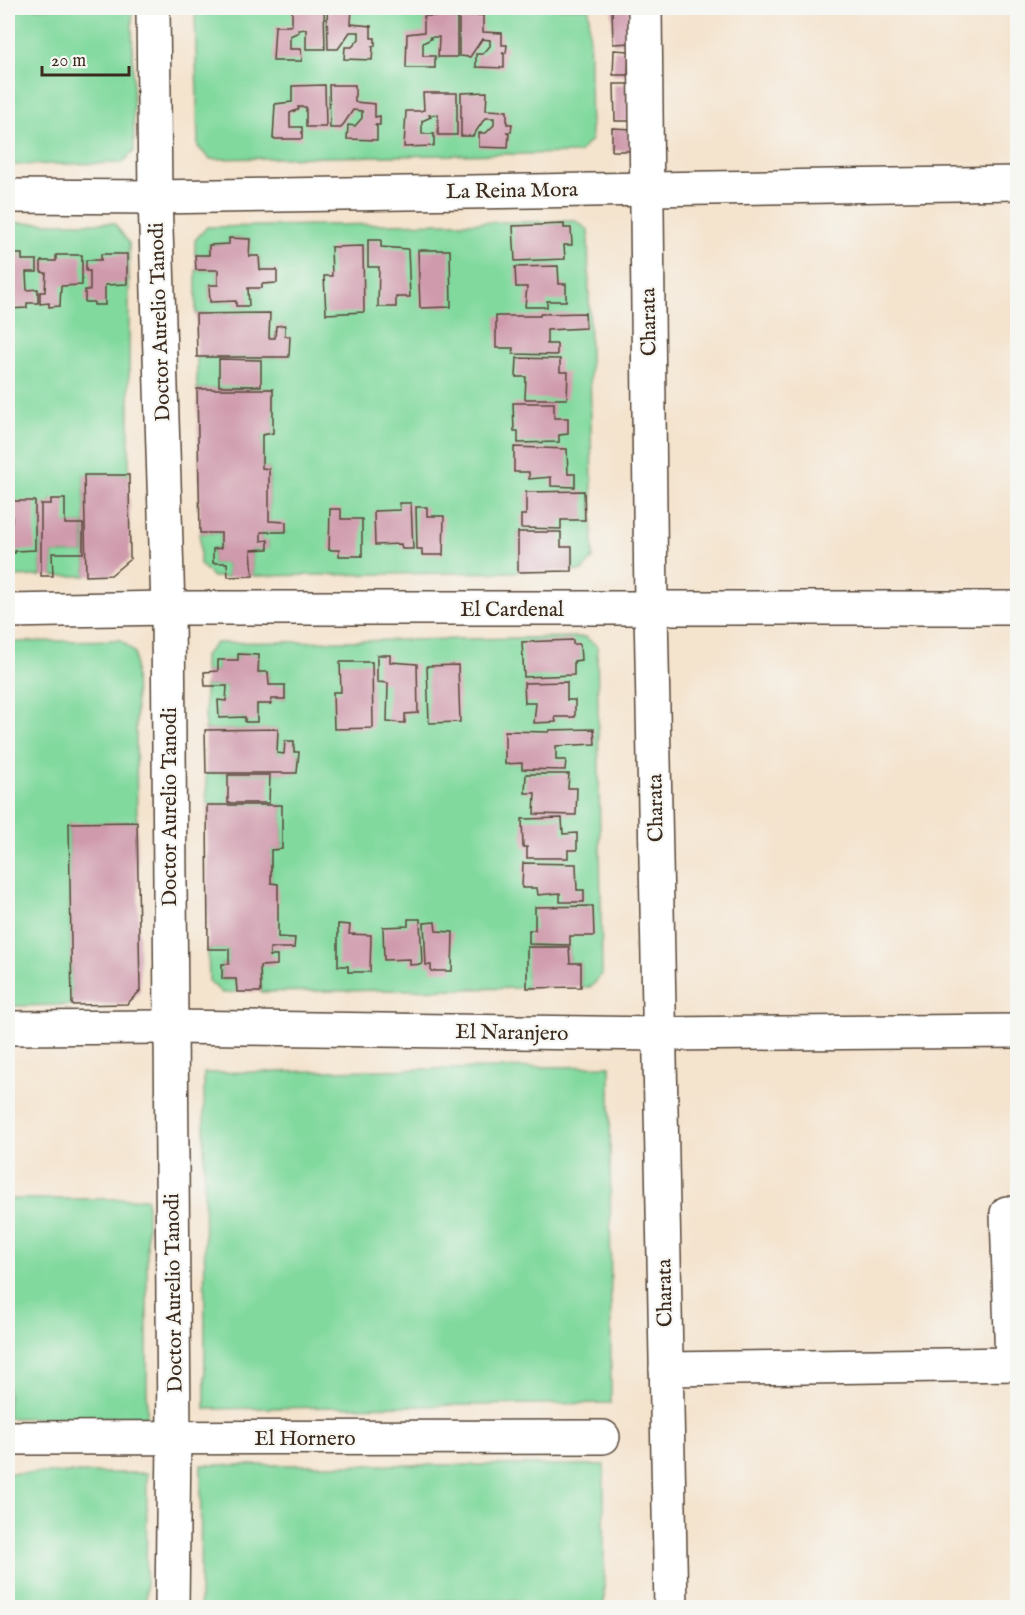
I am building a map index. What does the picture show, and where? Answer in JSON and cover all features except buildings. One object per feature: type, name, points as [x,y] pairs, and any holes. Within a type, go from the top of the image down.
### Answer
[{"type":"street","name":"Doctor Aurelio Tanodi","points":[[153,8],[155,197],[168,608],[174,1438],[172,1608]]},
{"type":"street","name":"Charata","points":[[645,8],[651,609],[671,1608]]},
{"type":"street","name":"La Reina Mora","points":[[8,196],[155,197],[1017,183]]},
{"type":"street","name":"El Cardenal","points":[[8,611],[168,608],[1017,608]]},
{"type":"street","name":"El Naranjero","points":[[8,1028],[170,1027],[659,1034],[1017,1031]]},
{"type":"street","points":[[666,1370],[1015,1364],[1007,1214]]},
{"type":"street","name":"El Hornero","points":[[8,1438],[603,1437]]},
{"type":"green space","points":[[8,8],[132,8],[134,151],[122,163],[8,165]]},
{"type":"green space","points":[[195,8],[589,8],[591,140],[579,153],[210,159],[198,147]]},
{"type":"green space","points":[[576,221],[588,230],[593,558],[582,571],[572,571],[572,547],[561,547],[560,532],[518,532],[518,572],[253,576],[251,550],[268,548],[268,541],[261,541],[261,532],[286,532],[269,521],[269,469],[262,468],[262,435],[273,433],[273,389],[197,389],[197,357],[288,357],[290,337],[285,336],[285,325],[276,326],[275,338],[269,338],[269,313],[196,314],[196,270],[218,270],[218,285],[209,285],[210,302],[236,301],[236,306],[248,306],[248,288],[262,288],[262,284],[276,283],[277,270],[260,270],[259,257],[249,256],[250,239],[229,238],[229,244],[209,245],[209,255],[195,255],[195,240],[207,227]]},
{"type":"green space","points":[[8,223],[114,223],[129,243],[129,475],[84,475],[86,576],[53,576],[52,553],[83,553],[83,524],[65,524],[51,499],[51,504],[41,505],[41,576],[8,577]]},
{"type":"green space","points":[[200,533],[221,533],[221,548],[213,549],[213,563],[227,563],[228,577],[213,577],[200,564]]},
{"type":"green space","points":[[585,637],[597,646],[602,974],[591,987],[581,987],[581,963],[570,963],[569,947],[528,947],[527,988],[261,992],[260,966],[270,956],[270,948],[294,947],[294,938],[278,937],[271,883],[271,850],[282,848],[282,805],[207,805],[206,773],[297,773],[299,752],[294,752],[294,741],[285,741],[284,754],[277,753],[278,729],[205,730],[205,686],[227,686],[226,701],[218,701],[219,718],[245,717],[245,722],[257,721],[257,704],[271,704],[271,699],[285,699],[285,686],[269,685],[268,672],[258,672],[258,655],[238,654],[238,660],[218,661],[218,671],[204,672],[204,656],[216,643]]},
{"type":"green space","points":[[121,640],[135,653],[137,822],[69,824],[72,1005],[8,1006],[8,642]]},
{"type":"green space","points":[[208,949],[229,949],[229,964],[222,964],[222,979],[236,979],[237,992],[222,993],[209,981]]},
{"type":"green space","points":[[610,1066],[611,1403],[205,1409],[204,1073]]},
{"type":"green space","points":[[8,1199],[147,1199],[147,1417],[8,1418]]},
{"type":"green space","points":[[201,1465],[604,1465],[604,1607],[519,1608],[518,1601],[434,1601],[434,1608],[200,1607]]},
{"type":"green space","points":[[8,1473],[147,1473],[146,1607],[8,1607]]}]
